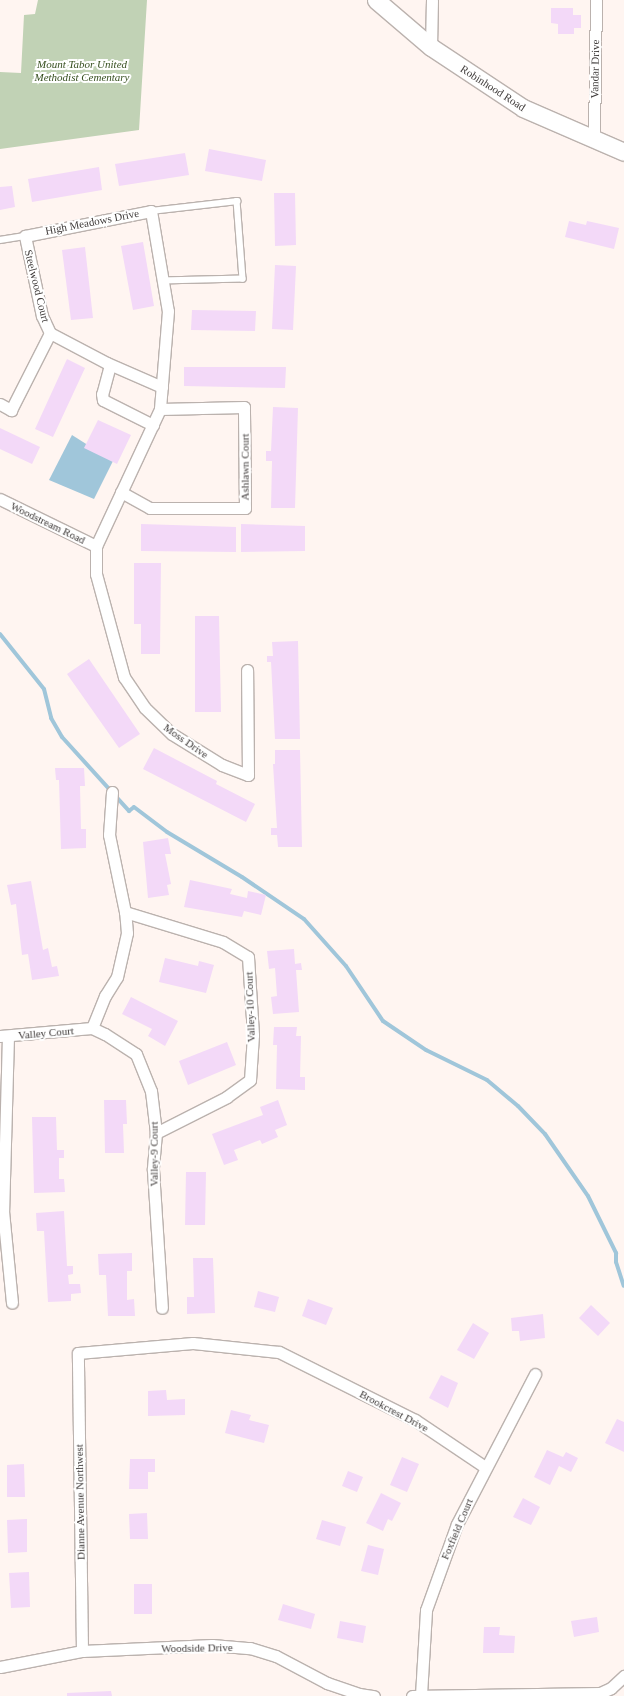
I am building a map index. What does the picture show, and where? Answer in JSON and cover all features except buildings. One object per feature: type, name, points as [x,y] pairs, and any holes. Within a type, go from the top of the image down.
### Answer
[{"type":"main road","name":"Robinhood Road","points":[[376,0],[431,48],[523,108],[624,152]]},
{"type":"street","points":[[431,48],[432,0]]},
{"type":"street","name":"Vandar Drive","points":[[594,139],[596,0]]},
{"type":"street","name":"High Meadows Drive","points":[[25,236],[151,211],[168,311],[160,409],[96,546]]},
{"type":"street","name":"Steelwood Court","points":[[0,404],[11,410],[50,333],[42,316],[25,236]]},
{"type":"street","points":[[50,333],[110,365],[162,387]]},
{"type":"street","points":[[110,365],[102,394],[103,400],[153,425]]},
{"type":"street","name":"Ashlawn Court","points":[[121,492],[150,508],[245,508],[244,407],[160,409]]},
{"type":"street","name":"Woodstream Road","points":[[0,499],[96,546]]},
{"type":"street","name":"Moss Drive","points":[[96,546],[96,574],[124,677],[145,708],[172,734],[222,765],[248,775],[247,670]]},
{"type":"street","points":[[92,1028],[105,996],[117,977],[123,957],[127,933],[125,912],[109,835],[112,792]]},
{"type":"street","name":"Valley-10 Court","points":[[125,912],[223,942],[248,957],[253,1035],[250,1080],[227,1097],[156,1133]]},
{"type":"street","name":"Valley Court","points":[[4,1036],[92,1028]]},
{"type":"street","name":"Valley-9 Court","points":[[92,1028],[105,1034],[136,1054],[151,1091],[156,1133],[153,1170],[162,1308]]},
{"type":"street","points":[[4,1036],[3,1211],[12,1303]]},
{"type":"street","name":"Brookcrest Drive","points":[[78,1353],[193,1343],[279,1352],[415,1420],[485,1467]]},
{"type":"street","name":"Dianne Avenue Northwest","points":[[78,1353],[82,1651]]},
{"type":"street","name":"Foxfield Court","points":[[417,1696],[426,1610],[457,1524],[485,1467],[535,1374]]},
{"type":"street","name":"Woodside Drive","points":[[0,1667],[82,1651],[212,1645],[250,1648],[276,1656],[327,1683],[359,1694],[374,1696]]},
{"type":"street","points":[[417,1696],[600,1692],[611,1688],[624,1676]]},
{"type":"lane","points":[[151,211],[237,201],[243,279],[162,281]]},
{"type":"lane","points":[[0,240],[25,236]]},
{"type":"green space","name":"Mount Tabor United Methodist Cementary","points":[[38,0],[147,0],[139,130],[0,149],[0,72],[21,73],[24,15],[35,14]]},
{"type":"water","points":[[72,435],[113,461],[94,499],[49,480]]},
{"type":"waterway","points":[[0,634],[44,689],[51,718],[62,737],[129,811],[134,807],[167,832],[242,877],[304,919],[346,966],[383,1021],[426,1050],[487,1080],[518,1106],[545,1134],[588,1196],[616,1253],[616,1262],[624,1286]]}]
